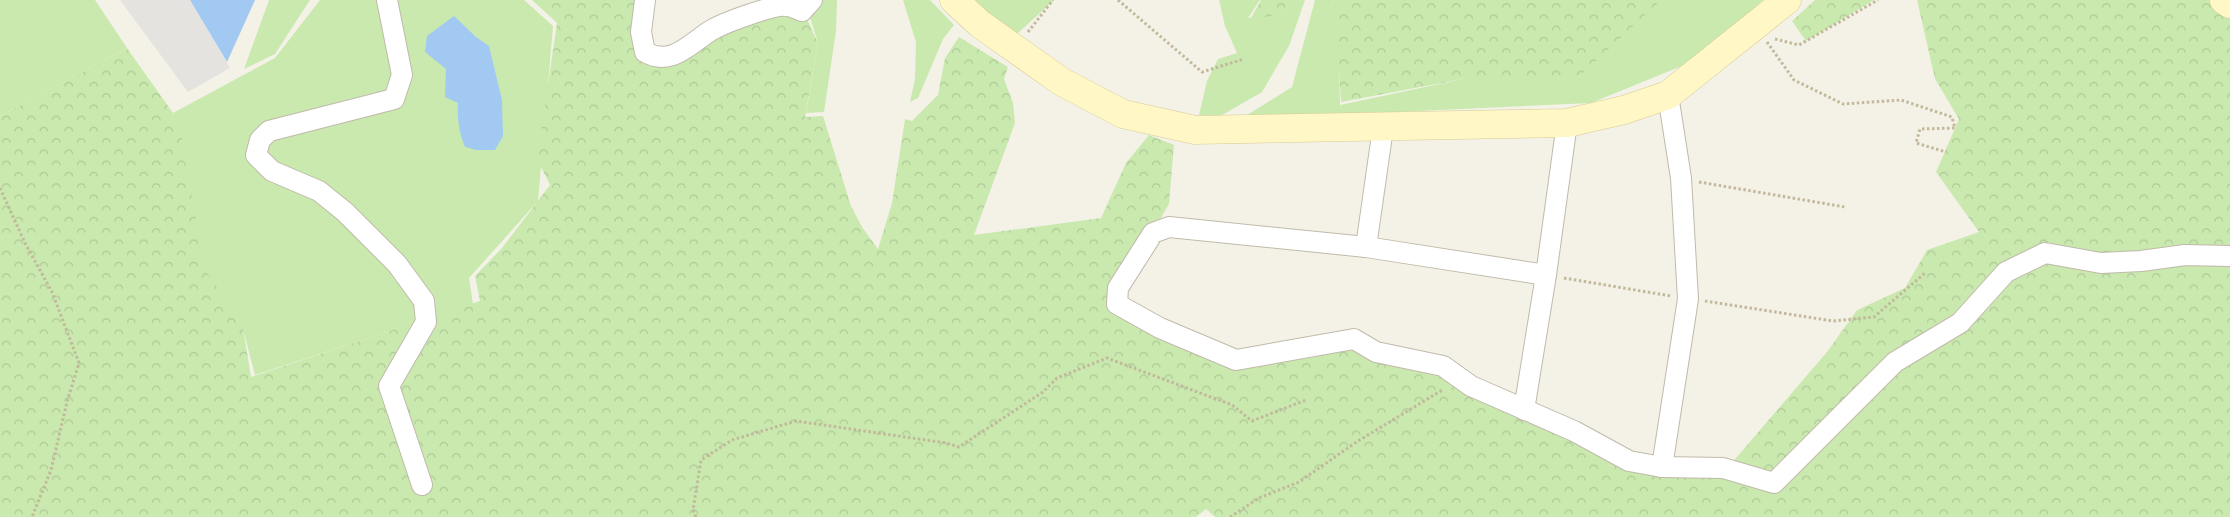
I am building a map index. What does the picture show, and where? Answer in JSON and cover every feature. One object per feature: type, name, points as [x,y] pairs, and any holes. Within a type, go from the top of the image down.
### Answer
[{"type":"street","points":[[387,0],[402,75],[394,99],[269,131],[260,140],[256,155],[272,171],[319,191],[345,212],[398,264],[424,301],[426,322],[389,386],[422,486]]},
{"type":"street","points":[[645,0],[641,32],[645,52],[662,58],[683,52],[712,30],[771,7],[788,6],[802,11],[812,0]]},
{"type":"street","points":[[954,0],[980,24],[1062,82],[1123,114],[1195,130],[1383,128],[1568,123],[1624,110],[1668,95],[1759,31],[1788,0]]},
{"type":"street","points":[[2224,0],[2230,4]]},
{"type":"street","points":[[1662,467],[1688,299],[1681,178],[1668,95]]},
{"type":"street","points":[[1524,410],[1568,123]]},
{"type":"street","points":[[1366,247],[1383,128]]},
{"type":"street","points":[[1546,276],[1366,247],[1169,227],[1153,233],[1118,288],[1117,304],[1160,328],[1236,360],[1354,339],[1376,352],[1443,366],[1471,386],[1574,430],[1629,461],[1662,467],[1723,468],[1774,483],[1895,362],[1960,323],[2006,272],[2045,253],[2101,263],[2140,261],[2185,255],[2230,256]]},
{"type":"path","points":[[1016,49],[1053,0]]},
{"type":"path","points":[[1118,0],[1202,72],[1244,59]]},
{"type":"path","points":[[1759,31],[1799,45],[1878,0]]},
{"type":"path","points":[[1759,31],[1794,80],[1843,104],[1900,100],[1952,117],[1955,128],[1920,128],[1916,143],[1946,152]]},
{"type":"path","points":[[1681,178],[1845,206]]},
{"type":"path","points":[[0,188],[25,243],[52,292],[80,363],[67,402],[50,470],[32,517]]},
{"type":"path","points":[[1546,276],[1833,321],[1874,318],[1925,273]]},
{"type":"path","points":[[696,517],[693,510],[701,460],[732,440],[796,421],[946,443],[959,447],[1043,392],[1057,378],[1107,358],[1232,405],[1252,421],[1306,400]]},
{"type":"path","points":[[1230,517],[1258,498],[1299,482],[1358,441],[1449,386]]},
{"type":"green space","points":[[0,0],[95,0],[127,48],[0,116]]},
{"type":"green space","points":[[269,0],[310,0],[275,54],[244,69]]},
{"type":"green space","points":[[320,0],[524,0],[553,26],[538,201],[469,278],[473,304],[255,375],[243,329],[203,268],[173,113],[275,58]]},
{"type":"green space","points":[[532,0],[638,0],[636,20],[662,57],[788,6],[807,19],[818,43],[805,117],[823,116],[851,206],[862,227],[878,249],[892,203],[905,119],[912,121],[938,95],[945,58],[959,37],[1008,67],[1004,79],[1013,103],[1015,123],[974,235],[1101,218],[1126,163],[1149,135],[1174,145],[1169,204],[1112,302],[1236,360],[1350,344],[1440,369],[1632,467],[1724,472],[1827,352],[1857,310],[1905,288],[1927,250],[1979,232],[1936,172],[1959,119],[1935,79],[1917,0],[2230,0],[2230,517],[1215,517],[1206,509],[1196,517],[0,517],[0,116],[127,48],[173,113],[185,147],[203,267],[242,322],[251,377],[480,301],[475,276],[502,248],[550,185],[540,165],[539,146],[557,23]]},
{"type":"green space","points":[[816,0],[837,0],[836,31],[824,112],[806,113],[818,43],[808,11]]},
{"type":"green space","points":[[903,0],[930,0],[954,25],[943,39],[918,98],[910,102],[915,79],[916,42]]},
{"type":"green space","points":[[970,0],[1054,0],[1017,34]]},
{"type":"green space","points":[[1219,0],[1260,0],[1248,18],[1281,14],[1291,0],[1305,0],[1289,46],[1262,92],[1217,118],[1199,115],[1207,81],[1218,59],[1237,53],[1225,26]]},
{"type":"green space","points":[[1261,0],[1291,0],[1281,14],[1250,20]]},
{"type":"green space","points":[[1315,0],[1338,0],[1340,105],[1463,79],[1577,79],[1657,0],[1763,0],[1699,59],[1591,103],[1375,113],[1236,122],[1292,87]]},
{"type":"green space","points":[[1335,0],[1661,0],[1577,79],[1463,79],[1341,102]]},
{"type":"green space","points":[[1815,0],[1874,0],[1806,41],[1792,21]]},
{"type":"shaded area","points":[[120,0],[190,0],[230,68],[188,92]]},
{"type":"water","points":[[190,0],[255,0],[227,62]]},
{"type":"water","points":[[454,16],[476,37],[489,46],[502,100],[503,136],[495,150],[476,150],[465,147],[459,125],[458,103],[445,97],[446,69],[425,52],[427,36]]}]
